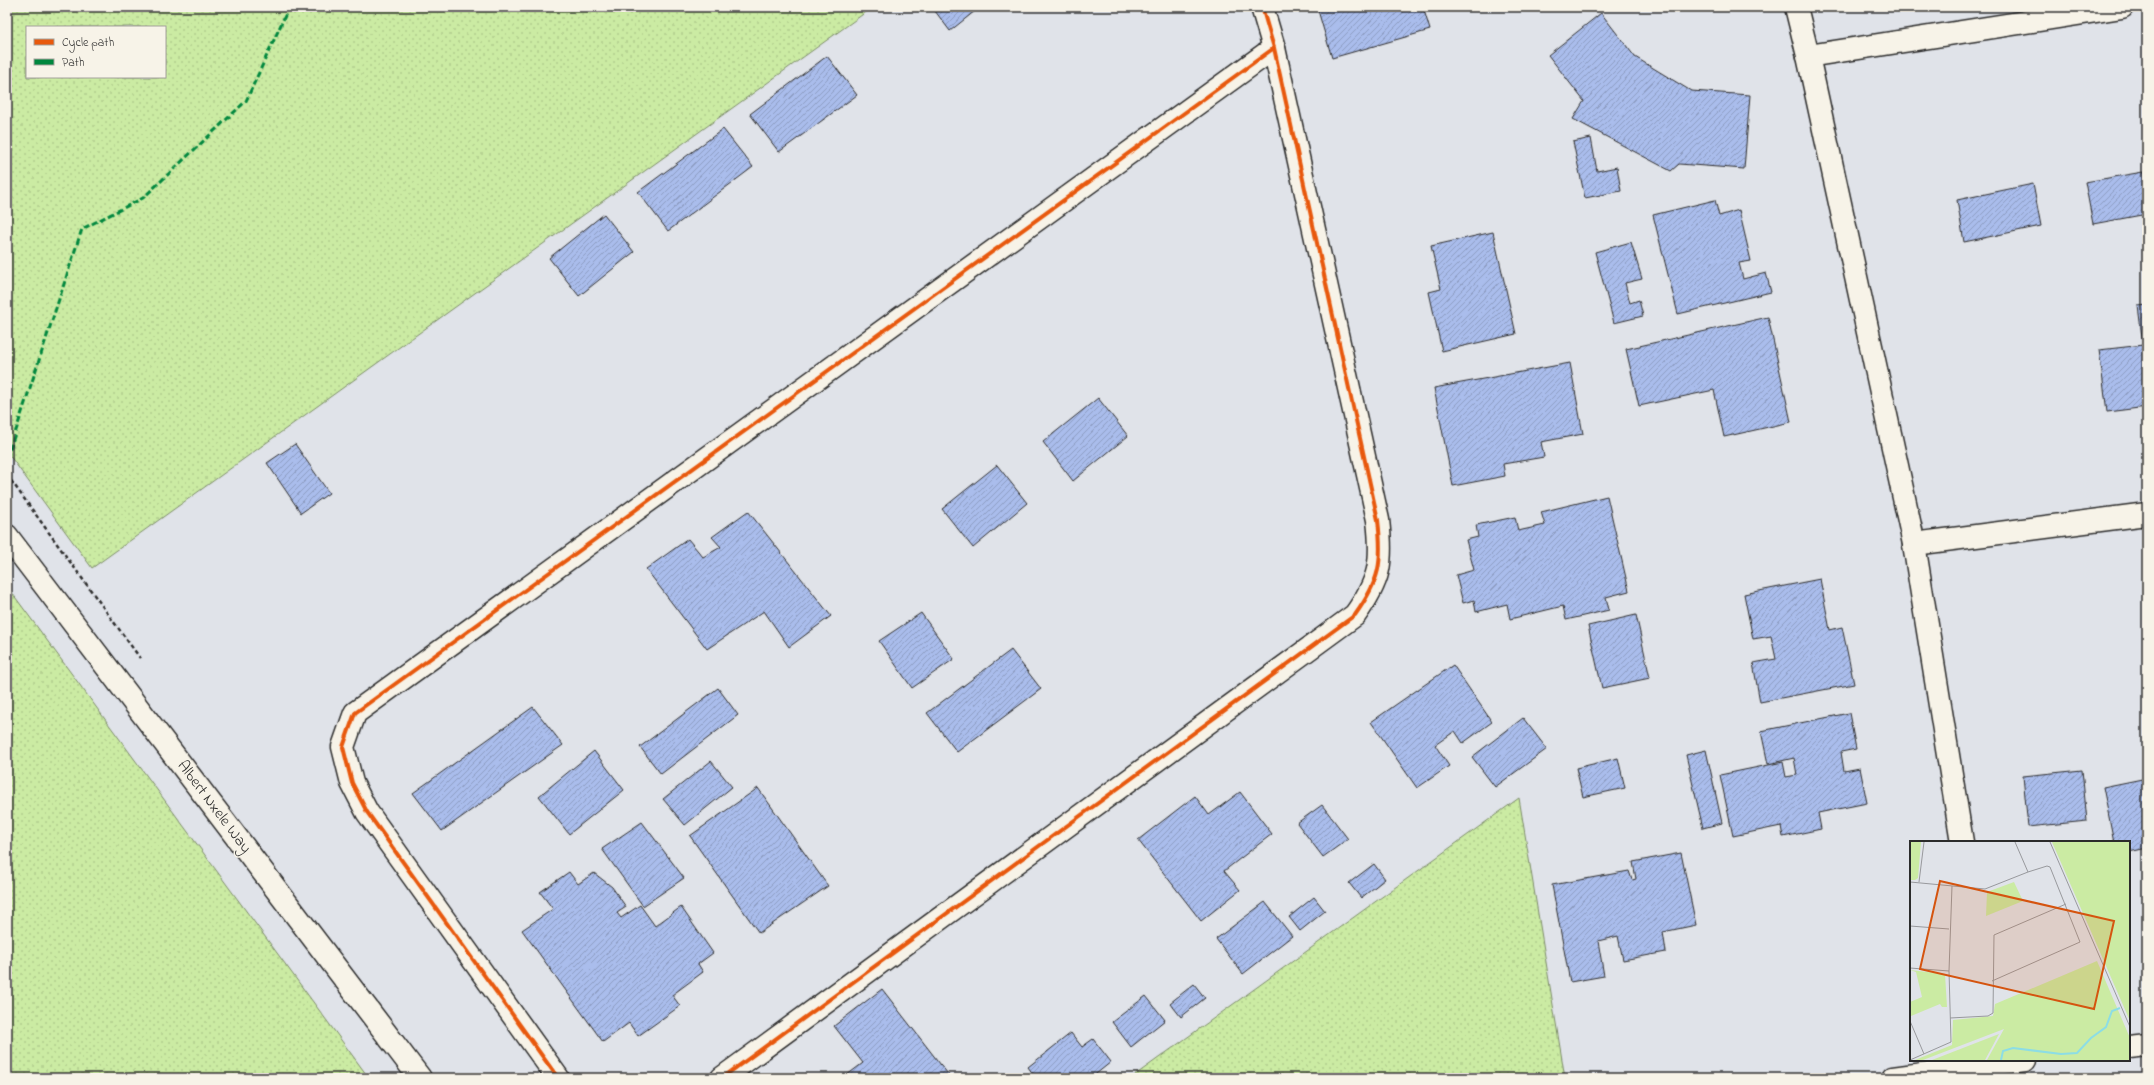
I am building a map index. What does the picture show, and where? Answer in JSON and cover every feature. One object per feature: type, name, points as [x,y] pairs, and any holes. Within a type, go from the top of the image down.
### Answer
[{"type":"street","points":[[722,1078],[1354,615],[1370,594],[1378,571],[1380,545],[1378,520],[1274,48],[1262,7]]},
{"type":"street","points":[[1796,7],[1808,56],[1914,544],[1962,841]]},
{"type":"street","points":[[1808,56],[2122,7]]},
{"type":"street","points":[[558,1078],[367,812],[352,783],[343,747],[355,713],[1274,48]]},
{"type":"street","points":[[1914,544],[2147,514]]},
{"type":"street","name":"Albert Nxele Way","points":[[7,536],[420,1078]]},
{"type":"street","points":[[2130,1047],[2147,1045]]},
{"type":"street","points":[[1893,1078],[2012,1061]]},
{"type":"green space","points":[[7,7],[873,7],[92,568],[7,452]]},
{"type":"green space","points":[[7,586],[369,1078],[7,1078]]},
{"type":"green space","points":[[1519,798],[1565,1078],[1131,1078]]},
{"type":"building","points":[[932,7],[980,7],[950,31]]},
{"type":"building","points":[[1317,7],[1423,7],[1430,30],[1332,58]]},
{"type":"building","points":[[1601,13],[1635,57],[1691,91],[1750,95],[1744,169],[1679,164],[1671,171],[1573,119],[1584,101],[1548,55]]},
{"type":"building","points":[[827,56],[857,95],[779,152],[750,114]]},
{"type":"building","points":[[723,129],[753,167],[668,231],[638,192]]},
{"type":"building","points":[[1591,138],[1597,171],[1617,167],[1621,191],[1585,198],[1573,142]]},
{"type":"building","points":[[2143,172],[2147,193],[2147,214],[2093,224],[2085,182]]},
{"type":"building","points":[[2033,184],[2041,226],[1964,242],[1957,200]]},
{"type":"building","points":[[1715,200],[1719,216],[1739,210],[1751,261],[1739,263],[1743,279],[1766,273],[1771,292],[1678,314],[1653,215]]},
{"type":"building","points":[[604,214],[634,252],[579,296],[549,258]]},
{"type":"building","points":[[1493,232],[1516,334],[1442,351],[1429,292],[1441,289],[1431,246]]},
{"type":"building","points":[[1631,242],[1642,279],[1625,283],[1630,303],[1639,300],[1643,316],[1614,323],[1595,252]]},
{"type":"building","points":[[2147,305],[2147,407],[2107,412],[2099,350],[2143,345],[2138,306]]},
{"type":"building","points":[[1768,317],[1791,422],[1724,437],[1714,390],[1639,406],[1626,349]]},
{"type":"building","points":[[1570,363],[1583,434],[1541,442],[1544,457],[1503,464],[1505,476],[1453,486],[1434,388]]},
{"type":"building","points":[[1098,398],[1128,436],[1073,481],[1043,442]]},
{"type":"building","points":[[295,444],[329,493],[301,513],[267,463]]},
{"type":"building","points":[[997,465],[1027,503],[973,548],[942,509]]},
{"type":"building","points":[[1607,496],[1629,591],[1606,597],[1609,610],[1566,620],[1563,606],[1510,619],[1507,604],[1476,612],[1474,600],[1463,603],[1456,575],[1474,570],[1466,540],[1478,537],[1476,525],[1515,517],[1518,531],[1545,525],[1541,512]]},
{"type":"building","points":[[748,511],[831,616],[789,647],[764,611],[707,649],[646,569],[688,539],[703,557],[721,547],[712,537]]},
{"type":"building","points":[[1820,579],[1830,630],[1842,627],[1854,684],[1760,702],[1753,663],[1776,659],[1771,636],[1753,639],[1744,594]]},
{"type":"building","points":[[921,613],[954,659],[912,688],[879,641]]},
{"type":"building","points":[[1636,615],[1650,678],[1602,688],[1588,626]]},
{"type":"building","points":[[1011,650],[1041,689],[957,752],[927,713]]},
{"type":"building","points":[[1453,665],[1492,722],[1463,743],[1455,731],[1435,745],[1449,766],[1417,788],[1371,722]]},
{"type":"building","points":[[718,688],[738,715],[661,774],[640,747]]},
{"type":"building","points":[[533,707],[563,745],[442,831],[413,793]]},
{"type":"building","points":[[1849,713],[1856,749],[1841,752],[1844,771],[1860,768],[1867,803],[1818,813],[1821,829],[1783,837],[1781,826],[1733,836],[1720,775],[1783,762],[1786,777],[1797,775],[1794,758],[1768,764],[1761,731]]},
{"type":"building","points":[[1523,718],[1547,749],[1495,787],[1472,757]]},
{"type":"building","points":[[1706,750],[1722,823],[1703,828],[1686,755]]},
{"type":"building","points":[[594,751],[624,790],[569,834],[539,796]]},
{"type":"building","points":[[1618,758],[1625,788],[1583,797],[1576,768]]},
{"type":"building","points":[[711,761],[732,787],[685,825],[663,799]]},
{"type":"building","points":[[2082,770],[2087,821],[2028,827],[2023,776]]},
{"type":"building","points":[[2147,778],[2147,848],[2130,852],[2130,841],[2114,841],[2103,787]]},
{"type":"building","points":[[758,788],[828,886],[759,933],[690,836]]},
{"type":"building","points":[[1240,792],[1272,834],[1224,871],[1240,890],[1201,921],[1138,840],[1195,796],[1209,815]]},
{"type":"building","points":[[1322,805],[1348,839],[1323,857],[1297,823]]},
{"type":"building","points":[[642,822],[684,878],[643,906],[602,849]]},
{"type":"building","points":[[1681,853],[1696,925],[1663,932],[1666,952],[1623,960],[1618,936],[1598,941],[1604,976],[1570,982],[1552,885],[1629,871],[1632,880],[1636,879],[1633,862]]},
{"type":"building","points":[[1374,864],[1385,879],[1361,898],[1349,883]]},
{"type":"building","points":[[569,872],[578,884],[594,873],[612,887],[626,907],[617,913],[621,918],[640,905],[655,926],[681,907],[713,953],[698,964],[703,972],[672,995],[680,1006],[638,1036],[629,1023],[603,1042],[522,930],[553,909],[540,892]]},
{"type":"building","points":[[1314,897],[1325,911],[1300,931],[1289,917]]},
{"type":"building","points":[[1265,902],[1292,936],[1243,974],[1216,939]]},
{"type":"building","points":[[1194,984],[1205,998],[1181,1017],[1170,1003]]},
{"type":"building","points":[[882,989],[951,1078],[843,1078],[863,1063],[834,1026]]},
{"type":"building","points":[[1146,996],[1165,1020],[1131,1047],[1112,1022]]},
{"type":"building","points":[[1071,1033],[1082,1047],[1093,1039],[1111,1062],[1091,1078],[1029,1078],[1033,1074],[1028,1067]]},
{"type":"marked path","points":[[7,458],[82,229],[143,198],[246,101],[289,7]]},
{"type":"cycle path","points":[[722,1078],[1355,615],[1370,591],[1375,581],[1380,560],[1378,520],[1274,48],[1262,7]]},
{"type":"cycle path","points":[[558,1078],[367,812],[352,783],[343,747],[355,713],[1274,48]]}]
